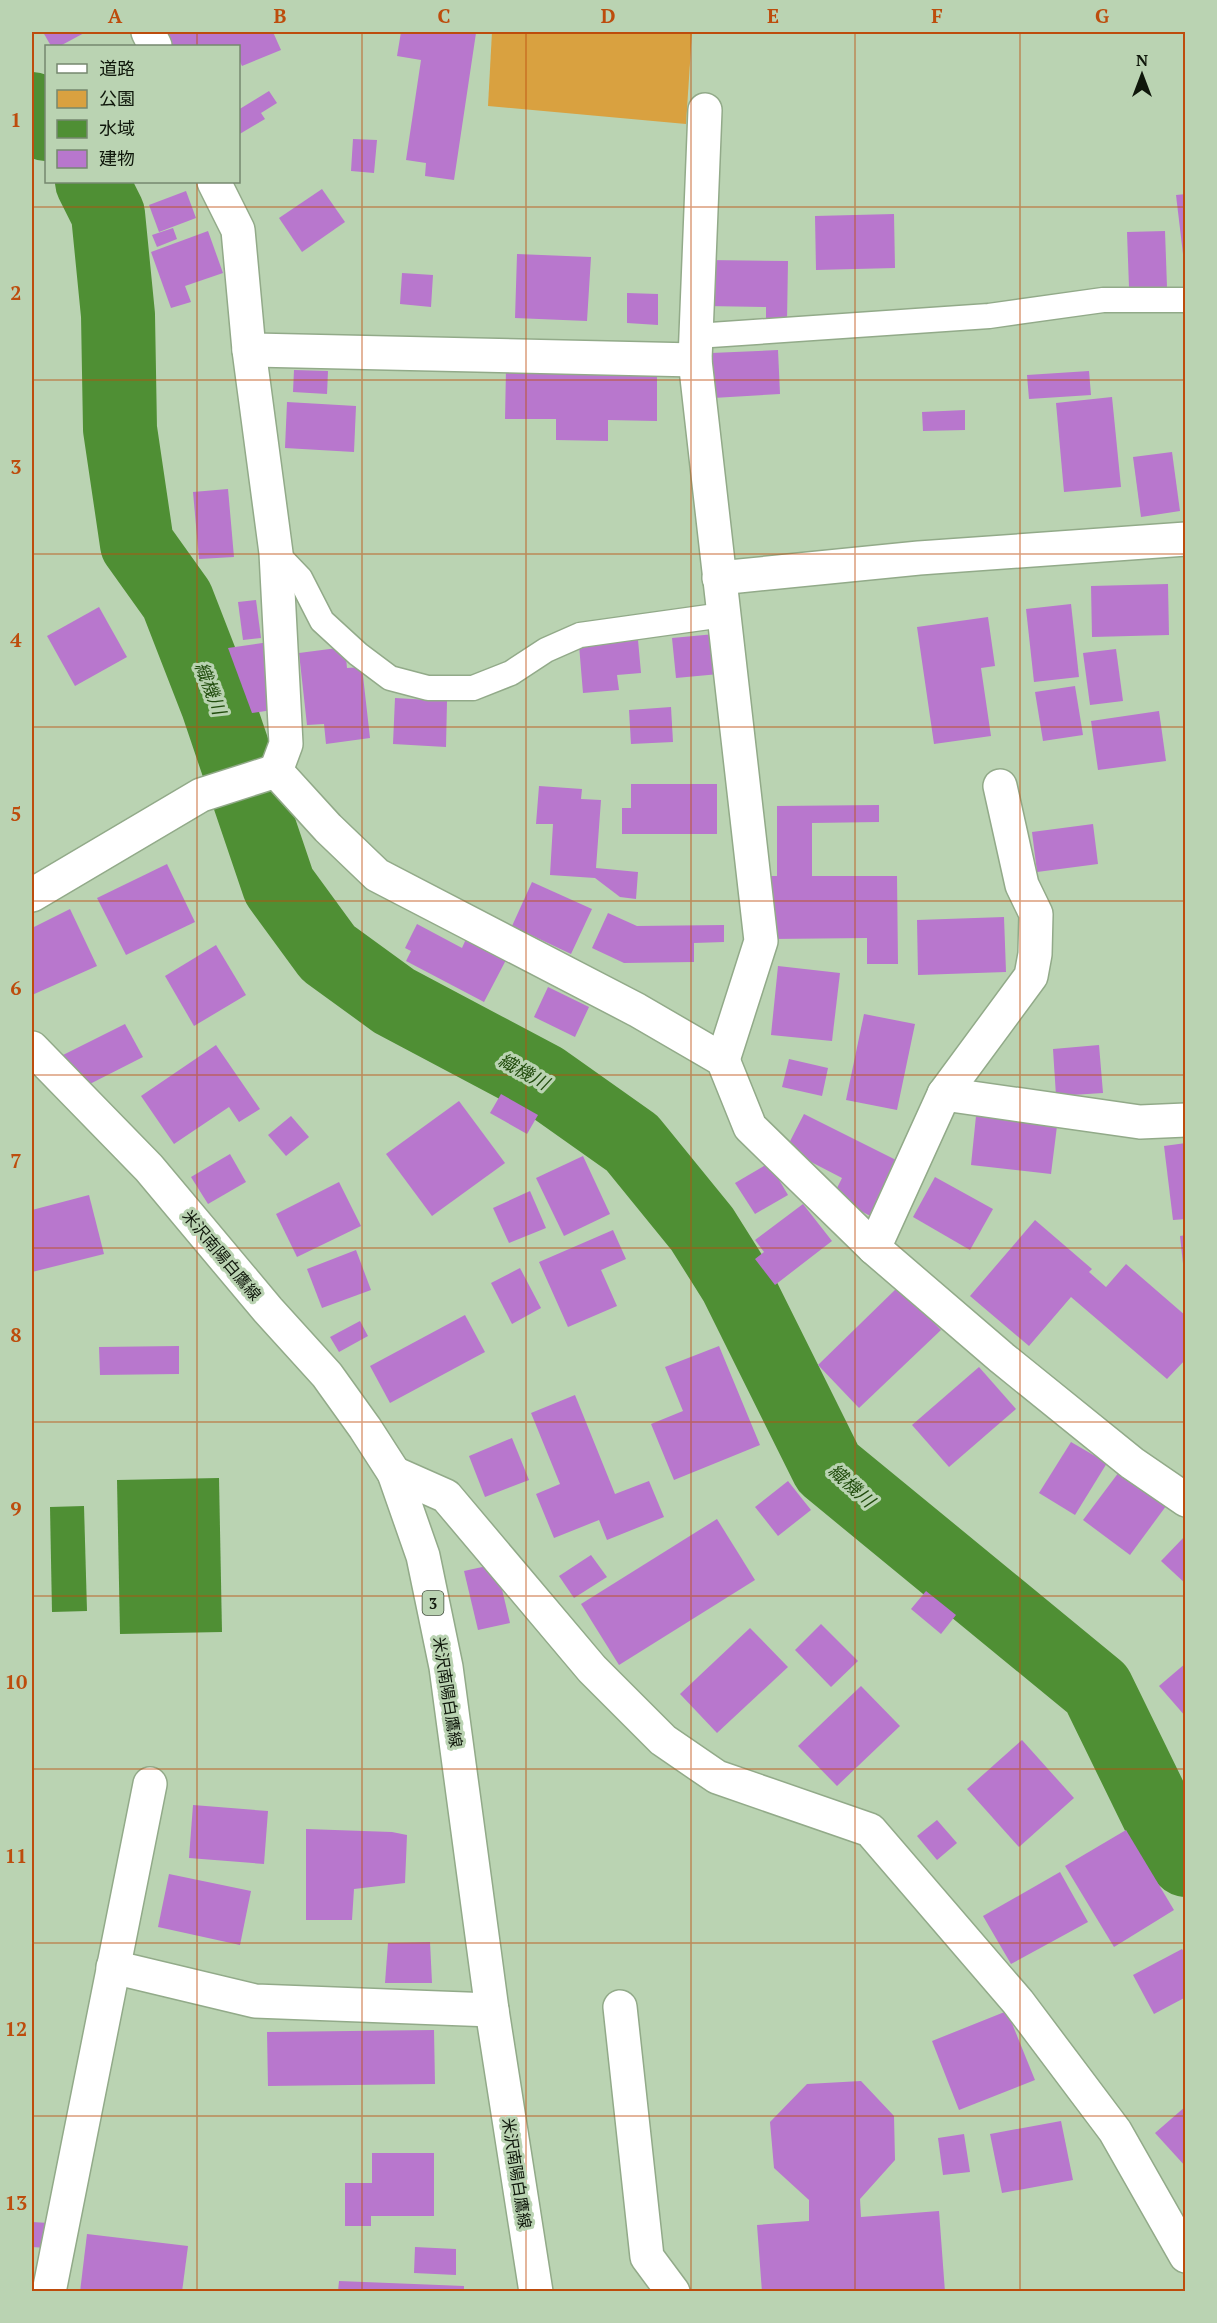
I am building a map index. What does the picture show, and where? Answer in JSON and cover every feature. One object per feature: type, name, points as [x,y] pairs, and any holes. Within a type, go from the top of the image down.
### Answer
[{"type":"street","points":[[705,110],[696,348],[723,615],[761,940],[723,1060]]},
{"type":"street","points":[[32,895],[201,795],[265,774],[286,744],[276,553],[249,350],[238,230],[214,183]]},
{"type":"street","points":[[249,350],[696,348]]},
{"type":"street","points":[[719,578],[919,558],[1185,539]]},
{"type":"street","points":[[265,774],[328,828],[377,875],[636,1010],[723,1060],[750,1127],[874,1248],[1002,1358],[1132,1462],[1185,1500]]},
{"type":"street","points":[[874,1248],[944,1094],[1031,976],[1035,954],[1036,914],[1022,885],[1000,786]]},
{"type":"street","name":"米沢南陽白鷹線","points":[[32,1048],[149,1168],[268,1310],[327,1375],[394,1473],[423,1556],[446,1667],[492,2010],[536,2292]]},
{"type":"street","points":[[944,1094],[1140,1122],[1185,1120]]},
{"type":"street","points":[[394,1473],[446,1496],[592,1669],[663,1740],[717,1777],[870,1830],[1018,2002],[1115,2131],[1185,2256]]},
{"type":"street","points":[[49,2292],[150,1784]]},
{"type":"street","points":[[113,1967],[255,2001],[492,2010]]},
{"type":"street","points":[[621,2007],[647,2257],[673,2292]]},
{"type":"lane","points":[[696,348],[989,316],[1103,300],[1185,300]]},
{"type":"lane","points":[[276,553],[300,578],[322,621],[357,654],[390,678],[428,688],[474,688],[512,673],[546,650],[580,635],[723,615]]},
{"type":"green space","points":[[492,32],[692,32],[686,124],[488,106]]},
{"type":"water","points":[[219,1478],[222,1632],[120,1634],[117,1480]]},
{"type":"water","points":[[84,1506],[87,1611],[52,1612],[50,1507]]},
{"type":"building","points":[[43,32],[86,32],[62,45],[50,45]]},
{"type":"building","points":[[163,32],[273,32],[281,50],[242,66],[240,45],[169,45]]},
{"type":"building","points":[[401,32],[476,33],[454,180],[425,176],[426,163],[406,160],[421,60],[397,56]]},
{"type":"building","points":[[269,91],[277,103],[261,113],[265,119],[240,134],[240,109]]},
{"type":"building","points":[[353,139],[377,140],[374,173],[351,171]]},
{"type":"building","points":[[322,189],[345,222],[302,252],[279,218]]},
{"type":"building","points":[[186,191],[196,218],[159,232],[149,205]]},
{"type":"building","points":[[1186,194],[1186,253],[1183,254],[1176,195]]},
{"type":"building","points":[[894,214],[895,268],[816,270],[815,216]]},
{"type":"building","points":[[173,228],[177,239],[157,247],[152,235]]},
{"type":"building","points":[[208,231],[223,273],[185,286],[191,302],[171,308],[151,252]]},
{"type":"building","points":[[1165,231],[1167,287],[1129,287],[1127,232]]},
{"type":"building","points":[[517,254],[591,257],[587,321],[515,318]]},
{"type":"building","points":[[707,260],[788,261],[787,321],[766,321],[766,307],[706,306]]},
{"type":"building","points":[[402,273],[433,275],[431,307],[400,304]]},
{"type":"building","points":[[627,293],[658,294],[658,325],[627,323]]},
{"type":"building","points":[[778,350],[780,394],[713,398],[711,353]]},
{"type":"building","points":[[506,369],[657,372],[657,421],[608,420],[608,441],[556,440],[556,419],[505,419]]},
{"type":"building","points":[[294,370],[328,371],[327,394],[293,392]]},
{"type":"building","points":[[1089,371],[1091,395],[1029,399],[1027,375]]},
{"type":"building","points":[[1112,397],[1121,487],[1064,492],[1056,403]]},
{"type":"building","points":[[287,402],[356,406],[354,452],[285,448]]},
{"type":"building","points":[[965,410],[965,430],[923,431],[922,412]]},
{"type":"building","points":[[1172,452],[1180,511],[1141,517],[1133,457]]},
{"type":"building","points":[[228,489],[234,557],[199,559],[193,492]]},
{"type":"building","points":[[1168,584],[1169,635],[1092,637],[1091,586]]},
{"type":"building","points":[[256,600],[261,638],[243,640],[238,602]]},
{"type":"building","points":[[1071,604],[1079,677],[1034,682],[1026,609]]},
{"type":"building","points":[[99,607],[127,657],[75,686],[47,636]]},
{"type":"building","points":[[988,617],[995,666],[981,668],[991,736],[934,744],[917,627]]},
{"type":"building","points":[[715,634],[719,674],[676,678],[672,638]]},
{"type":"building","points":[[638,640],[641,673],[617,675],[619,690],[583,693],[579,645]]},
{"type":"building","points":[[269,642],[279,709],[252,713],[228,648]]},
{"type":"building","points":[[345,647],[347,668],[362,667],[370,738],[326,744],[324,724],[307,725],[299,653]]},
{"type":"building","points":[[1116,649],[1123,701],[1090,705],[1083,653]]},
{"type":"building","points":[[1075,686],[1083,735],[1043,741],[1035,692]]},
{"type":"building","points":[[395,698],[447,701],[446,747],[393,744]]},
{"type":"building","points":[[671,707],[673,742],[631,744],[629,710]]},
{"type":"building","points":[[1159,711],[1166,761],[1098,770],[1091,721]]},
{"type":"building","points":[[631,784],[717,784],[717,834],[622,834],[622,808],[631,808]]},
{"type":"building","points":[[539,786],[582,789],[581,799],[601,800],[596,868],[638,872],[636,899],[620,897],[595,878],[550,875],[553,824],[536,824]]},
{"type":"building","points":[[879,805],[879,822],[812,823],[812,876],[897,876],[898,964],[867,964],[867,938],[771,939],[771,876],[777,876],[777,806]]},
{"type":"building","points":[[1093,824],[1098,864],[1037,872],[1032,832]]},
{"type":"building","points":[[167,864],[195,922],[126,955],[97,898]]},
{"type":"building","points":[[532,882],[592,909],[571,954],[512,926]]},
{"type":"building","points":[[70,909],[97,966],[32,995],[32,928]]},
{"type":"building","points":[[608,913],[637,926],[724,925],[724,942],[694,943],[694,962],[624,963],[592,948]]},
{"type":"building","points":[[1004,917],[1006,972],[918,975],[917,920]]},
{"type":"building","points":[[417,924],[462,948],[466,939],[506,960],[484,1002],[406,961],[411,951],[405,948]]},
{"type":"building","points":[[216,945],[246,995],[194,1026],[165,976]]},
{"type":"building","points":[[778,966],[840,973],[832,1041],[771,1035]]},
{"type":"building","points":[[548,987],[589,1007],[575,1037],[534,1017]]},
{"type":"building","points":[[864,1014],[915,1024],[897,1110],[846,1100]]},
{"type":"building","points":[[125,1024],[143,1057],[78,1090],[61,1056]]},
{"type":"building","points":[[216,1045],[260,1109],[239,1122],[229,1107],[174,1144],[141,1096]]},
{"type":"building","points":[[1099,1045],[1103,1093],[1056,1096],[1053,1049]]},
{"type":"building","points":[[789,1059],[828,1068],[822,1096],[782,1087]]},
{"type":"building","points":[[501,1094],[538,1115],[527,1134],[490,1113]]},
{"type":"building","points":[[459,1101],[505,1163],[432,1216],[386,1154]]},
{"type":"building","points":[[804,1114],[902,1163],[874,1218],[833,1196],[842,1178],[786,1149]]},
{"type":"building","points":[[291,1116],[309,1137],[286,1156],[268,1135]]},
{"type":"building","points":[[976,1116],[1057,1126],[1051,1174],[971,1165]]},
{"type":"building","points":[[1186,1143],[1186,1219],[1173,1220],[1164,1146]]},
{"type":"building","points":[[230,1154],[246,1182],[208,1204],[191,1177]]},
{"type":"building","points":[[583,1156],[610,1214],[564,1236],[536,1178]]},
{"type":"building","points":[[769,1163],[788,1195],[755,1214],[735,1183]]},
{"type":"building","points":[[935,1177],[993,1209],[970,1250],[913,1217]]},
{"type":"building","points":[[339,1182],[361,1226],[297,1257],[276,1214]]},
{"type":"building","points":[[530,1191],[546,1228],[509,1243],[493,1208]]},
{"type":"building","points":[[89,1195],[104,1254],[32,1272],[32,1210]]},
{"type":"building","points":[[803,1204],[832,1241],[775,1285],[755,1259],[764,1252],[755,1240]]},
{"type":"building","points":[[1035,1220],[1092,1269],[1089,1272],[1106,1287],[1126,1264],[1186,1316],[1186,1359],[1167,1379],[1071,1297],[1029,1346],[970,1296]]},
{"type":"building","points":[[613,1230],[626,1259],[601,1270],[617,1306],[568,1327],[539,1262]]},
{"type":"building","points":[[1186,1235],[1186,1272],[1184,1273],[1180,1236]]},
{"type":"building","points":[[356,1250],[371,1290],[322,1308],[307,1269]]},
{"type":"building","points":[[520,1268],[541,1308],[512,1324],[491,1283]]},
{"type":"building","points":[[899,1286],[941,1330],[859,1408],[818,1365]]},
{"type":"building","points":[[465,1315],[485,1352],[390,1403],[370,1366]]},
{"type":"building","points":[[360,1321],[368,1336],[339,1352],[330,1337]]},
{"type":"building","points":[[179,1346],[179,1374],[100,1375],[99,1347]]},
{"type":"building","points":[[719,1346],[760,1445],[674,1480],[651,1424],[683,1411],[665,1367]]},
{"type":"building","points":[[979,1367],[1016,1409],[949,1467],[912,1425]]},
{"type":"building","points":[[575,1395],[615,1494],[649,1481],[664,1517],[607,1540],[599,1520],[554,1538],[536,1494],[560,1484],[531,1413]]},
{"type":"building","points":[[512,1438],[529,1480],[485,1497],[469,1456]]},
{"type":"building","points":[[1071,1442],[1107,1463],[1075,1515],[1039,1493]]},
{"type":"building","points":[[1122,1468],[1169,1502],[1130,1555],[1083,1520]]},
{"type":"building","points":[[788,1481],[811,1510],[778,1536],[755,1507]]},
{"type":"building","points":[[717,1519],[755,1580],[619,1665],[581,1604]]},
{"type":"building","points":[[1186,1535],[1186,1584],[1161,1561]]},
{"type":"building","points":[[591,1555],[607,1577],[574,1598],[559,1576]]},
{"type":"building","points":[[496,1564],[510,1623],[478,1630],[464,1571]]},
{"type":"building","points":[[926,1591],[956,1615],[941,1634],[911,1609]]},
{"type":"building","points":[[821,1624],[858,1661],[831,1687],[795,1650]]},
{"type":"building","points":[[750,1628],[788,1667],[717,1733],[680,1694]]},
{"type":"building","points":[[1186,1663],[1186,1717],[1159,1686]]},
{"type":"building","points":[[861,1686],[900,1726],[837,1786],[798,1746]]},
{"type":"building","points":[[1022,1740],[1074,1798],[1019,1847],[967,1789]]},
{"type":"building","points":[[193,1805],[268,1811],[264,1864],[189,1858]]},
{"type":"building","points":[[937,1820],[957,1843],[937,1860],[917,1836]]},
{"type":"building","points":[[306,1829],[392,1832],[407,1835],[405,1883],[354,1889],[352,1920],[306,1920]]},
{"type":"building","points":[[1126,1830],[1174,1910],[1114,1947],[1065,1866]]},
{"type":"building","points":[[1060,1872],[1088,1922],[1011,1964],[983,1916]]},
{"type":"building","points":[[169,1874],[251,1891],[240,1945],[158,1927]]},
{"type":"building","points":[[430,1942],[432,1983],[385,1983],[388,1943]]},
{"type":"building","points":[[1182,1949],[1186,1955],[1186,1997],[1154,2014],[1133,1975]]},
{"type":"building","points":[[1007,2011],[1035,2080],[959,2110],[932,2041]]},
{"type":"building","points":[[434,2030],[435,2084],[268,2086],[267,2032]]},
{"type":"building","points":[[861,2081],[894,2116],[895,2160],[860,2199],[861,2217],[939,2211],[945,2292],[762,2292],[757,2225],[809,2221],[809,2200],[774,2168],[770,2122],[807,2084]]},
{"type":"building","points":[[1186,2106],[1186,2167],[1155,2133]]},
{"type":"building","points":[[1061,2121],[1073,2180],[1002,2193],[990,2134]]},
{"type":"building","points":[[964,2134],[970,2172],[943,2175],[938,2138]]},
{"type":"building","points":[[372,2153],[434,2153],[434,2216],[371,2216],[371,2226],[345,2226],[345,2183],[372,2183]]},
{"type":"building","points":[[32,2222],[49,2223],[47,2248],[32,2247]]},
{"type":"building","points":[[87,2234],[188,2246],[182,2292],[80,2292]]},
{"type":"building","points":[[415,2247],[456,2249],[456,2275],[414,2273]]},
{"type":"building","points":[[339,2281],[464,2286],[464,2292],[338,2292]]},
{"type":"waterway","name":"織機川","points":[[32,109],[45,123]]},
{"type":"waterway","name":"織機川","points":[[92,183],[108,214],[118,315],[120,429],[137,544],[177,600],[217,703],[279,886],[328,953],[394,1001],[543,1080],[632,1143],[702,1229],[736,1283],[828,1468],[1097,1689],[1161,1820],[1186,1860]]}]
